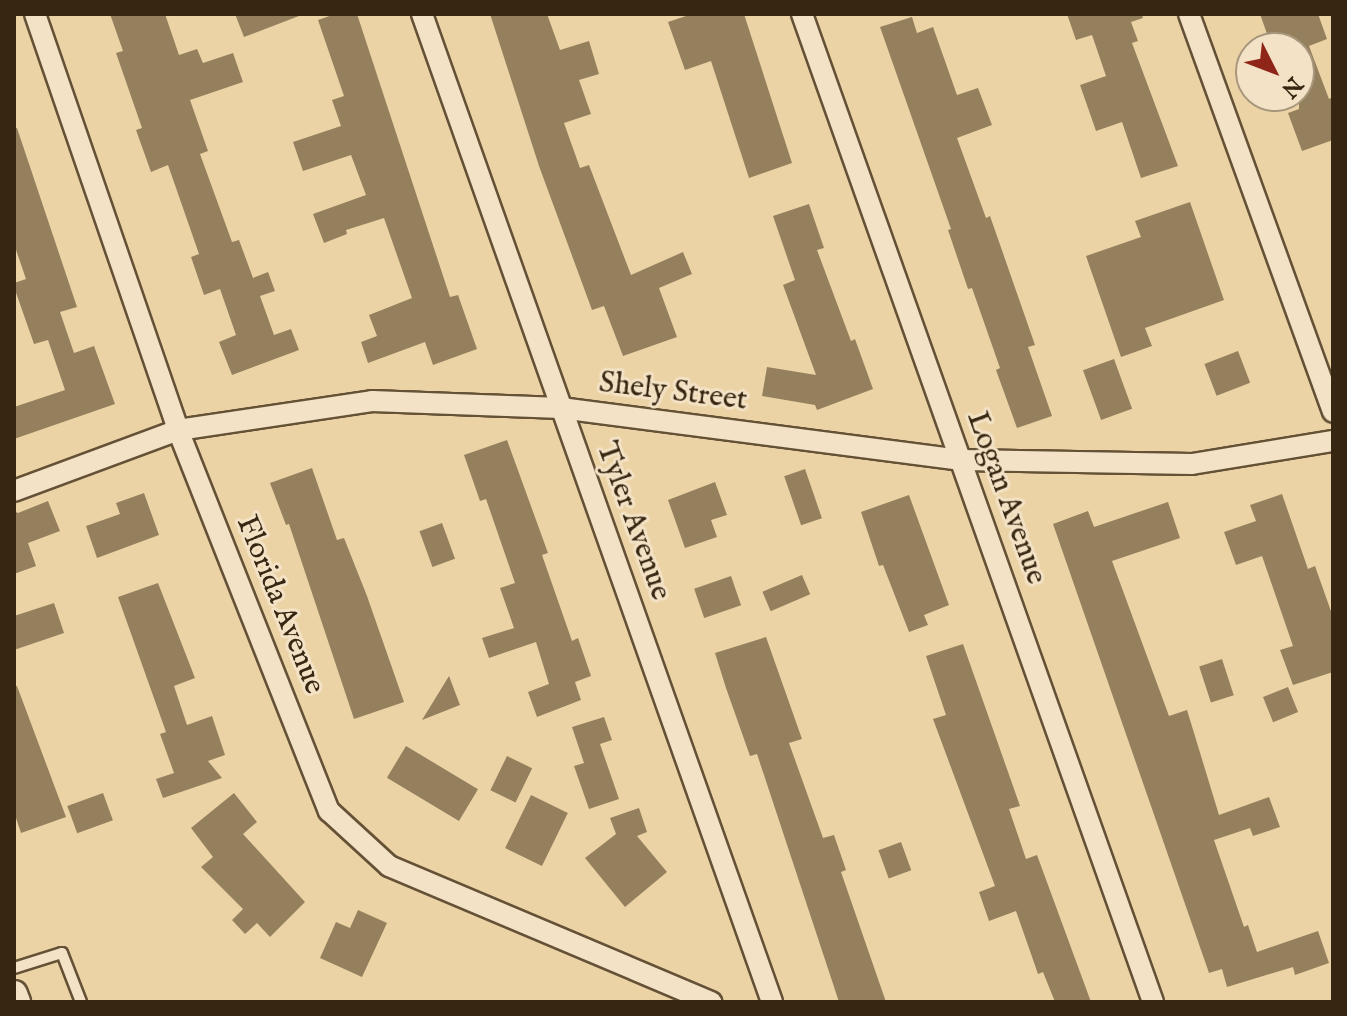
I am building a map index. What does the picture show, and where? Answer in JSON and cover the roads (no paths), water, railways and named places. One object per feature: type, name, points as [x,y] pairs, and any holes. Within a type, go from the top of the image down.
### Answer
[{"type":"street","name":"Florida Avenue","points":[[35,14],[178,430],[329,811],[389,866],[711,1002]]},
{"type":"street","name":"Tyler Avenue","points":[[422,14],[772,1002]]},
{"type":"street","name":"Logan Avenue","points":[[802,14],[1153,1002]]},
{"type":"street","points":[[1189,14],[1333,412]]},
{"type":"street","name":"Shely Street","points":[[14,491],[178,430],[372,401],[561,408],[962,460],[1192,464],[1333,441]]},
{"type":"street","points":[[14,994],[17,1002]]},
{"type":"lane","points":[[14,968],[62,953],[81,1002]]}]
